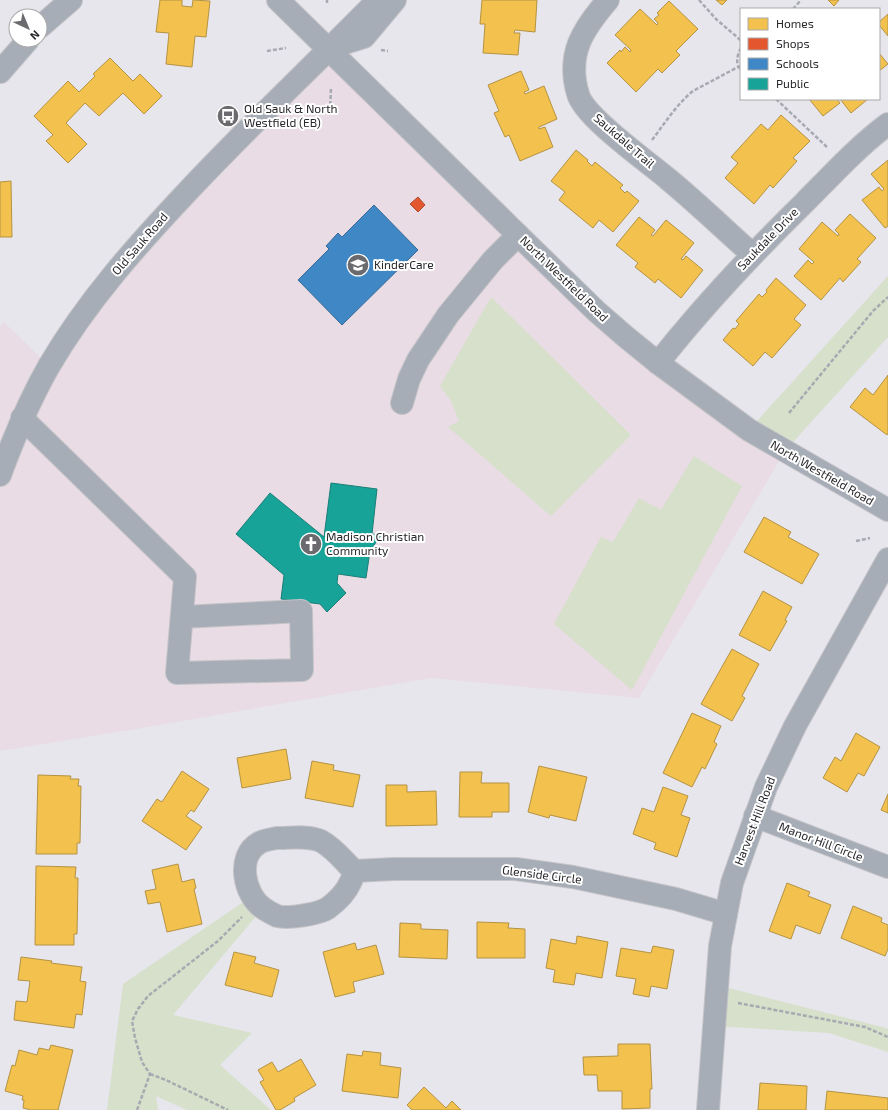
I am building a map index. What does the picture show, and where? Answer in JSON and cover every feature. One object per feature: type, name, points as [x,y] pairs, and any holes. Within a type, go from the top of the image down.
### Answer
[{"type":"street","points":[[48,20],[71,0]]},
{"type":"street","name":"North Westfield Road","points":[[278,0],[596,311],[658,363],[748,430],[888,510]]},
{"type":"street","name":"Old Sauk Road","points":[[328,48],[343,18],[363,0]]},
{"type":"street","name":"Old Sauk Road","points":[[0,475],[22,418],[49,366],[86,309],[114,272],[208,170],[328,48],[378,0]]},
{"type":"street","name":"Old Sauk Road","points":[[328,48],[364,37],[395,0]]},
{"type":"street","name":"Saukdale Trail","points":[[608,0],[585,31],[577,46],[574,70],[578,95],[590,112],[610,132],[669,180],[752,254]]},
{"type":"street","points":[[0,72],[21,48]]},
{"type":"street","name":"Saukdale Drive","points":[[658,363],[679,336],[752,254],[838,168],[874,134],[888,124]]},
{"type":"street","points":[[402,403],[409,379],[418,360],[448,315],[493,260],[518,235]]},
{"type":"street","points":[[22,418],[185,577],[177,673],[302,670],[301,611],[182,617]]},
{"type":"street","name":"Harvest Hill Road","points":[[708,1110],[720,946],[732,883],[766,787],[795,726],[888,559]]},
{"type":"street","name":"Manor Hill Circle","points":[[755,816],[888,867]]},
{"type":"street","points":[[277,838],[306,838],[321,841],[340,856],[354,871],[350,883],[339,897],[326,909],[309,914],[277,916],[263,908],[258,902],[252,896],[247,883],[245,868],[247,856],[259,843],[277,838]]},
{"type":"street","name":"Glenside Circle","points":[[354,871],[394,869],[516,869],[573,877],[676,899],[726,914]]},
{"type":"path","points":[[699,0],[716,20],[740,40]]},
{"type":"path","points":[[794,8],[801,0]]},
{"type":"path","points":[[267,51],[286,48]]},
{"type":"path","points":[[649,144],[679,104],[687,96],[693,91],[740,68],[738,54],[740,50]]},
{"type":"path","points":[[330,111],[331,88]]},
{"type":"path","points":[[777,100],[833,153]]},
{"type":"path","points":[[789,413],[873,312],[888,298]]},
{"type":"path","points":[[856,541],[870,538]]},
{"type":"path","points":[[228,1110],[166,1080],[150,1074],[142,1062],[132,1021],[138,1009],[148,996],[218,941],[258,902]]},
{"type":"path","points":[[737,1003],[865,1028],[888,1037]]},
{"type":"path","points":[[137,1110],[150,1074]]},
{"type":"shaded area","points":[[328,49],[518,235],[785,451],[639,698],[431,678],[0,751],[0,326],[4,322],[49,366],[66,339]]},
{"type":"green space","points":[[888,276],[888,337],[785,451],[749,430]]},
{"type":"green space","points":[[491,297],[631,435],[551,516],[448,427],[459,421],[451,401],[440,386]]},
{"type":"green space","points":[[694,456],[742,486],[632,690],[554,624],[601,537],[613,542],[639,498],[661,510]]},
{"type":"green space","points":[[252,896],[263,908],[173,1015],[252,1033],[220,1065],[271,1110],[187,1110],[156,1096],[158,1110],[107,1110],[123,984]]},
{"type":"green space","points":[[717,985],[886,1028],[888,1029],[888,1052],[829,1033],[714,1026]]},
{"type":"building: Homes","points":[[160,0],[182,0],[182,6],[192,7],[193,0],[210,1],[206,37],[195,36],[192,67],[166,64],[169,33],[156,32]]},
{"type":"building: Homes","points":[[482,0],[537,0],[535,32],[515,30],[514,33],[520,33],[518,55],[483,53],[485,24],[480,24]]},
{"type":"building: Homes","points":[[716,0],[727,0],[722,5]]},
{"type":"building: Homes","points":[[828,0],[839,0],[834,6]]},
{"type":"building: Homes","points":[[669,1],[698,29],[676,51],[680,55],[662,73],[658,69],[636,92],[607,63],[625,47],[630,52],[631,50],[615,35],[640,9],[657,25],[658,23],[654,19],[659,15],[657,13]]},
{"type":"building: Homes","points":[[888,14],[888,36],[880,26],[880,21]]},
{"type":"building: Homes","points":[[880,54],[888,64],[880,70]]},
{"type":"building: Homes","points":[[110,58],[133,81],[140,74],[162,96],[144,114],[123,93],[99,116],[85,103],[66,123],[87,144],[68,163],[46,141],[53,135],[34,116],[68,81],[79,92],[95,76],[93,74]]},
{"type":"building: Homes","points":[[521,71],[529,90],[524,92],[525,94],[544,86],[557,119],[539,127],[539,129],[545,127],[553,147],[520,161],[509,135],[505,137],[494,113],[499,111],[488,85]]},
{"type":"building: Homes","points":[[810,100],[838,100],[840,103],[823,116]]},
{"type":"building: Homes","points":[[841,100],[867,100],[851,113]]},
{"type":"building: Homes","points":[[781,115],[810,141],[793,158],[797,161],[773,188],[770,185],[754,204],[725,178],[738,163],[731,157],[761,124],[768,130]]},
{"type":"building: Homes","points":[[576,150],[588,160],[587,161],[592,166],[595,162],[623,185],[620,188],[625,193],[627,191],[639,201],[613,232],[599,220],[593,228],[559,200],[565,192],[551,181]]},
{"type":"building: Homes","points":[[888,160],[888,226],[885,228],[862,200],[879,187],[882,191],[884,189],[871,174]]},
{"type":"building: Homes","points":[[11,181],[12,237],[0,237],[0,182]]},
{"type":"building: Homes","points":[[850,214],[876,238],[857,259],[861,262],[843,282],[840,278],[821,300],[794,276],[808,260],[812,264],[814,262],[799,249],[822,222],[838,236],[839,234],[835,230]]},
{"type":"building: Homes","points":[[639,217],[655,230],[651,235],[653,236],[666,220],[694,243],[681,259],[683,260],[686,256],[703,270],[681,298],[658,279],[655,283],[635,267],[638,263],[616,245]]},
{"type":"building: Homes","points":[[776,278],[806,305],[794,319],[801,325],[772,358],[765,352],[753,366],[723,340],[733,328],[735,329],[739,324],[736,321],[759,294],[762,297]]},
{"type":"building: Homes","points":[[888,375],[887,435],[850,407],[865,388],[873,395]]},
{"type":"building: Homes","points":[[764,517],[791,532],[788,537],[819,554],[802,584],[744,552]]},
{"type":"building: Homes","points":[[763,591],[792,607],[785,620],[787,621],[770,651],[739,635]]},
{"type":"building: Homes","points":[[732,649],[759,664],[742,696],[745,698],[732,721],[701,704]]},
{"type":"building: Homes","points":[[692,713],[721,726],[714,742],[717,744],[705,769],[702,767],[692,787],[663,773]]},
{"type":"building: Homes","points":[[856,733],[880,747],[864,776],[858,773],[847,792],[823,778],[835,757],[841,761]]},
{"type":"building: Homes","points":[[286,749],[291,779],[242,788],[237,758]]},
{"type":"building: Homes","points":[[312,761],[334,765],[333,770],[360,775],[353,807],[305,798]]},
{"type":"building: Homes","points":[[539,766],[587,777],[576,821],[550,815],[549,818],[528,812]]},
{"type":"building: Homes","points":[[182,771],[209,789],[194,812],[191,810],[186,816],[202,827],[186,850],[142,821],[157,799],[162,802]]},
{"type":"building: Homes","points":[[460,772],[482,772],[481,783],[509,783],[509,812],[492,812],[492,817],[459,817]]},
{"type":"building: Homes","points":[[38,775],[71,776],[70,779],[79,779],[78,786],[81,786],[80,843],[77,843],[77,854],[36,854]]},
{"type":"building: Homes","points":[[386,785],[407,785],[407,792],[436,791],[437,825],[386,826]]},
{"type":"building: Homes","points":[[663,787],[688,796],[681,815],[690,818],[677,857],[654,849],[656,843],[633,834],[642,808],[654,812]]},
{"type":"building: Homes","points":[[888,794],[888,813],[881,810]]},
{"type":"building: Homes","points":[[178,864],[182,882],[194,879],[196,888],[194,889],[202,924],[167,932],[160,902],[148,904],[145,891],[156,889],[152,870]]},
{"type":"building: Homes","points":[[36,866],[76,867],[75,878],[78,878],[77,934],[74,934],[74,945],[35,945]]},
{"type":"building: Homes","points":[[787,883],[810,892],[808,896],[831,905],[820,934],[796,925],[791,939],[769,931]]},
{"type":"building: Homes","points":[[853,906],[882,918],[881,922],[888,925],[888,949],[885,956],[841,938]]},
{"type":"building: Homes","points":[[477,922],[509,923],[508,928],[525,929],[525,958],[477,958]]},
{"type":"building: Homes","points":[[400,923],[421,924],[421,929],[448,930],[447,959],[399,957]]},
{"type":"building: Homes","points":[[577,936],[608,942],[602,978],[576,973],[574,985],[553,982],[555,970],[546,968],[551,939],[576,944]]},
{"type":"building: Homes","points":[[355,943],[357,950],[376,945],[384,974],[353,982],[355,992],[335,997],[323,952]]},
{"type":"building: Homes","points":[[653,946],[674,950],[667,989],[651,986],[649,997],[633,994],[636,979],[616,976],[621,948],[651,953]]},
{"type":"building: Homes","points":[[234,952],[256,957],[254,963],[279,970],[272,997],[225,985]]},
{"type":"building: Homes","points":[[21,957],[82,967],[80,981],[86,982],[82,1015],[76,1014],[74,1028],[14,1020],[16,1001],[27,1002],[30,981],[18,980]]},
{"type":"building: Homes","points":[[618,1044],[650,1044],[652,1089],[650,1089],[650,1108],[622,1109],[622,1091],[598,1091],[597,1075],[584,1075],[583,1057],[618,1056]]},
{"type":"building: Homes","points":[[51,1045],[73,1050],[58,1110],[31,1110],[23,1108],[23,1096],[5,1091],[12,1065],[15,1066],[19,1050],[37,1055],[39,1048],[49,1050]]},
{"type":"building: Homes","points":[[363,1051],[381,1053],[380,1065],[401,1068],[398,1098],[342,1091],[347,1054],[362,1056]]},
{"type":"building: Homes","points":[[301,1059],[316,1085],[294,1098],[295,1101],[280,1110],[276,1110],[260,1082],[264,1080],[258,1070],[272,1062],[278,1072]]},
{"type":"building: Homes","points":[[760,1083],[807,1086],[806,1110],[758,1110]]},
{"type":"building: Homes","points":[[424,1087],[446,1108],[452,1101],[461,1110],[412,1110],[407,1105]]},
{"type":"building: Homes","points":[[827,1091],[888,1098],[888,1110],[825,1110]]},
{"type":"building: Shops","points":[[418,197],[425,205],[418,212],[410,204]]},
{"type":"building: Schools","name":"KinderCare","points":[[374,205],[418,250],[342,325],[298,280],[329,249],[326,246],[338,233],[342,237]]},
{"type":"building: Public","name":"Madison Christian Community","points":[[331,483],[377,489],[372,534],[381,535],[370,551],[366,578],[338,574],[337,583],[346,593],[327,612],[320,604],[281,599],[284,575],[236,534],[270,493],[324,537]]},
{"type":"place","name":"Old Sauk & North Westfield (EB)","points":[[228,116]]},
{"type":"place","name":"KinderCare","points":[[358,265]]},
{"type":"place","name":"Madison Christian Community","points":[[311,544]]}]
